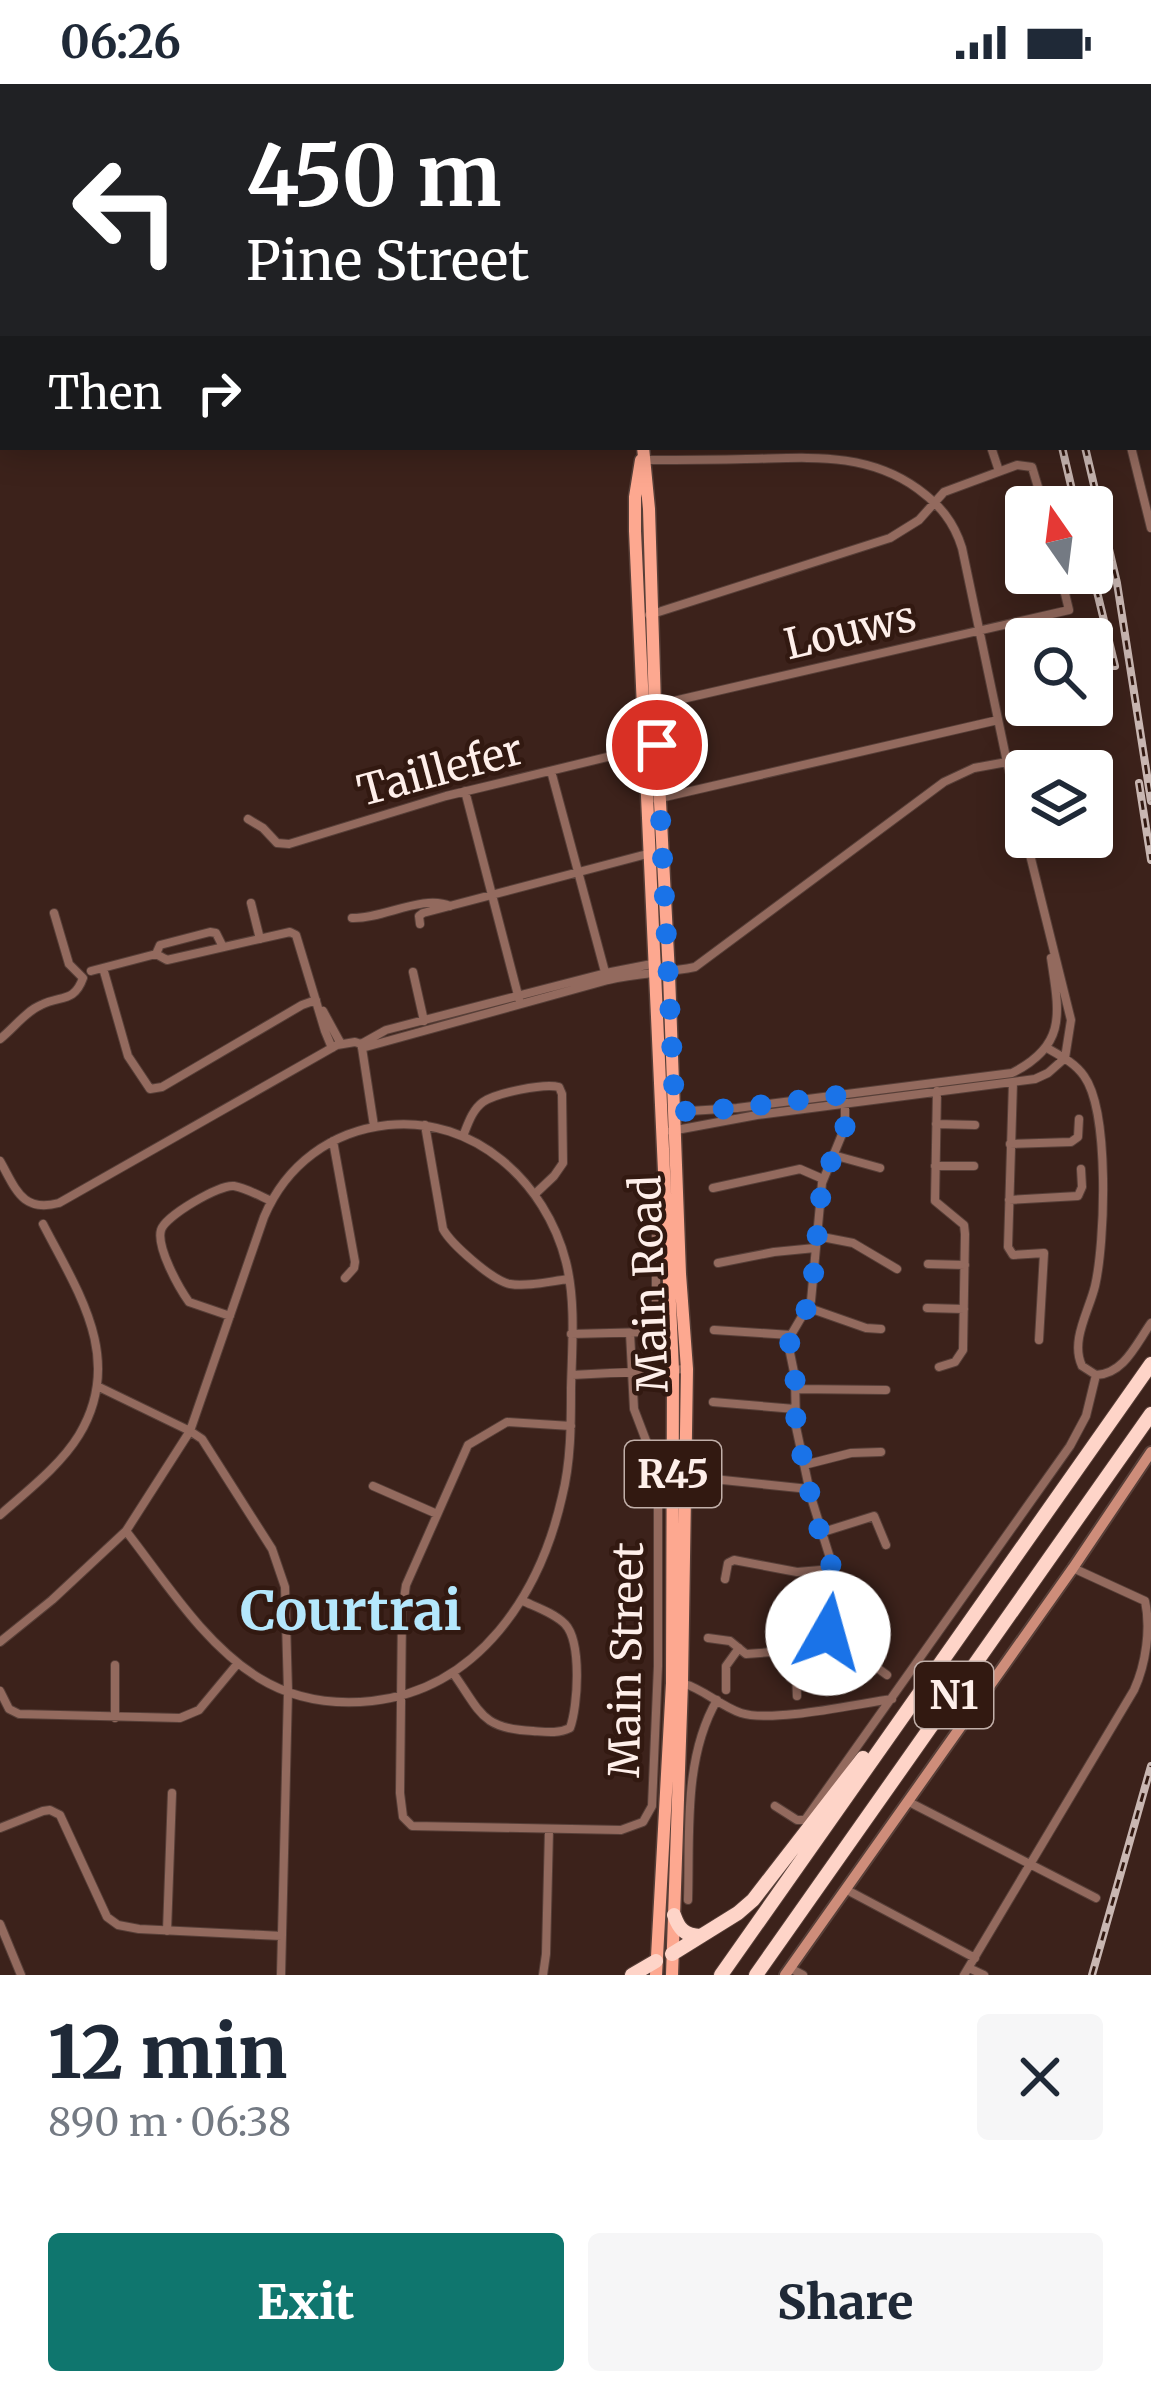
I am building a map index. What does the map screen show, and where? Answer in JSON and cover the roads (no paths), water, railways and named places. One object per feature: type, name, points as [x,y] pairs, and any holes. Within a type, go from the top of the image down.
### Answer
[{"type":"highway","name":"N1","points":[[721,1975],[1151,1364]]},
{"type":"highway","name":"N1","points":[[756,1975],[1151,1414]]},
{"type":"highway","points":[[672,1954],[738,1913],[772,1877],[996,1584]]},
{"type":"highway","points":[[674,1915],[681,1930],[700,1936]]},
{"type":"highway","points":[[632,1975],[656,1968]]},
{"type":"main road","name":"Main Road","points":[[643,454],[635,496],[666,969],[678,1342]]},
{"type":"main road","name":"Main Road","points":[[654,799],[651,853],[666,969]]},
{"type":"main road","name":"Main Road","points":[[670,1131],[664,1163],[680,1370],[672,1975]]},
{"type":"main road","name":"Main Road","points":[[656,1968],[677,1683]]},
{"type":"main road","points":[[656,1968],[672,1954]]},
{"type":"street","points":[[992,450],[999,471]]},
{"type":"street","points":[[1132,450],[1151,528]]},
{"type":"street","points":[[643,454],[860,461],[905,480],[934,502],[959,539],[1005,753]]},
{"type":"street","points":[[645,616],[890,538],[919,520],[952,488],[999,471],[1022,464],[1032,467],[1038,486]]},
{"type":"street","name":"Louws","points":[[649,706],[1069,610],[1065,594]]},
{"type":"street","points":[[654,799],[998,720]]},
{"type":"street","name":"Taillefer","points":[[248,819],[277,843],[285,844],[465,791],[651,746]]},
{"type":"street","points":[[362,1046],[380,1032],[607,977],[695,967],[944,782],[974,768],[1005,762]]},
{"type":"street","points":[[551,771],[607,977]]},
{"type":"street","points":[[465,791],[520,1000]]},
{"type":"street","points":[[420,924],[421,914],[651,853]]},
{"type":"street","points":[[670,1131],[843,1100],[1042,1076],[1065,1058],[1071,1020],[1030,858]]},
{"type":"street","points":[[352,918],[436,901],[452,906]]},
{"type":"street","points":[[251,903],[260,939]]},
{"type":"street","points":[[0,1039],[38,1005],[69,997],[82,985],[83,978],[68,962],[54,913]]},
{"type":"street","points":[[156,954],[160,945],[210,932],[222,946]]},
{"type":"street","points":[[156,954],[167,959],[296,934],[316,1000],[337,1046]]},
{"type":"street","points":[[1039,1340],[1044,1253],[1010,1253],[1008,1247],[1012,1078],[1048,1048],[1058,1022],[1051,944]]},
{"type":"street","points":[[91,970],[156,954]]},
{"type":"street","points":[[103,968],[128,1056],[145,1084],[155,1090],[316,1000]]},
{"type":"street","points":[[413,972],[429,1023]]},
{"type":"street","points":[[0,1161],[21,1197],[48,1206],[72,1197],[337,1046],[355,1042],[362,1046]]},
{"type":"street","points":[[362,1046],[374,1126]]},
{"type":"street","points":[[1048,1048],[1086,1078],[1100,1127],[1102,1238],[1095,1287],[1078,1347],[1082,1366],[1096,1375],[1108,1374],[1119,1367],[1151,1323]]},
{"type":"street","points":[[463,1136],[478,1106],[490,1098],[544,1085],[560,1087],[563,1163],[536,1193]]},
{"type":"street","points":[[937,1088],[935,1201],[965,1229],[961,1355],[939,1367]]},
{"type":"street","points":[[669,1113],[843,1100]]},
{"type":"street","points":[[707,1638],[725,1639],[750,1654],[795,1652],[818,1647],[836,1620],[841,1599],[804,1465],[789,1348],[813,1293],[823,1179],[845,1127],[843,1100]]},
{"type":"street","points":[[1010,1144],[1070,1142],[1078,1137],[1078,1119]]},
{"type":"street","points":[[936,1124],[975,1125]]},
{"type":"street","points":[[0,1642],[126,1531],[190,1431],[271,1201],[302,1160],[333,1141],[374,1126],[424,1126],[463,1136],[501,1158],[536,1193],[561,1246],[569,1279],[571,1426],[563,1495],[551,1536],[523,1601],[488,1645],[454,1673],[400,1696],[311,1700],[261,1680],[238,1663],[200,1624],[126,1531]]},
{"type":"street","points":[[424,1126],[449,1240],[509,1284],[569,1279]]},
{"type":"street","points":[[333,1141],[355,1262],[345,1278]]},
{"type":"street","points":[[833,1155],[880,1168]]},
{"type":"street","name":"Main Road","points":[[649,1332],[656,1318],[656,1220],[664,1163]]},
{"type":"street","points":[[935,1166],[974,1166]]},
{"type":"street","points":[[713,1188],[800,1169],[823,1179]]},
{"type":"street","points":[[1009,1200],[1078,1196],[1081,1169]]},
{"type":"street","points":[[230,1316],[189,1302],[164,1254],[161,1229],[171,1217],[226,1186],[271,1201]]},
{"type":"street","points":[[0,1515],[78,1437],[97,1386],[92,1321],[44,1224]]},
{"type":"street","points":[[817,1236],[853,1243],[897,1269]]},
{"type":"street","points":[[718,1263],[815,1249]]},
{"type":"street","points":[[928,1264],[965,1264]]},
{"type":"street","points":[[809,1307],[881,1329]]},
{"type":"street","points":[[928,1308],[964,1309]]},
{"type":"street","points":[[715,1330],[791,1335]]},
{"type":"street","points":[[571,1334],[649,1332],[678,1342]]},
{"type":"street","name":"Main Street","points":[[549,1830],[621,1830],[643,1822],[652,1806],[658,1472],[634,1409],[630,1334]]},
{"type":"street","points":[[572,1375],[680,1370]]},
{"type":"street","points":[[775,1806],[797,1820],[806,1820],[1070,1446],[1086,1416],[1096,1375]]},
{"type":"street","points":[[97,1386],[190,1431],[208,1448],[281,1571],[289,1691],[281,1975]]},
{"type":"street","points":[[795,1389],[886,1390]]},
{"type":"street","points":[[712,1402],[795,1408]]},
{"type":"street","points":[[543,1975],[549,1830],[412,1826],[401,1811],[404,1591],[464,1450],[507,1422],[571,1426]]},
{"type":"street","points":[[803,1975],[788,1971],[1151,1452]]},
{"type":"street","points":[[804,1465],[851,1453],[881,1453]]},
{"type":"street","points":[[713,1479],[809,1489]]},
{"type":"street","points":[[373,1486],[437,1514]]},
{"type":"street","points":[[820,1533],[874,1516],[886,1545]]},
{"type":"street","points":[[725,1579],[728,1563],[734,1560],[797,1571],[833,1569]]},
{"type":"street","points":[[984,1975],[967,1971],[1134,1690],[1146,1651],[1144,1601],[1073,1568]]},
{"type":"street","points":[[454,1673],[482,1713],[500,1728],[561,1732],[570,1728],[575,1643],[563,1622],[523,1601]]},
{"type":"street","points":[[866,1602],[842,1636],[843,1642],[887,1675]]},
{"type":"street","points":[[836,1620],[847,1628]]},
{"type":"street","points":[[727,1690],[726,1666],[739,1648]]},
{"type":"street","points":[[795,1652],[797,1696]]},
{"type":"street","points":[[0,1691],[9,1708],[20,1714],[180,1718],[193,1715],[238,1663]]},
{"type":"street","points":[[115,1665],[115,1718]]},
{"type":"street","points":[[677,1683],[741,1713],[765,1717],[893,1699]]},
{"type":"street","name":"Main Street","points":[[688,1900],[695,1760],[716,1700]]},
{"type":"street","points":[[167,1931],[172,1793]]},
{"type":"street","points":[[909,1802],[1096,1898]]},
{"type":"street","points":[[0,1828],[43,1810],[56,1812],[103,1909],[111,1922],[124,1927],[282,1936]]},
{"type":"street","points":[[847,1891],[975,1958]]},
{"type":"street","points":[[0,1924],[21,1975]]},
{"type":"railway","points":[[1063,450],[1071,486]]},
{"type":"railway","points":[[1086,450],[1117,583],[1151,801]]},
{"type":"railway","points":[[1098,594],[1115,666]]},
{"type":"railway","points":[[1139,783],[1151,860]]},
{"type":"railway","points":[[1092,1975],[1151,1766]]},
{"type":"district","name":"Courtrai","points":[[351,1611]]}]
